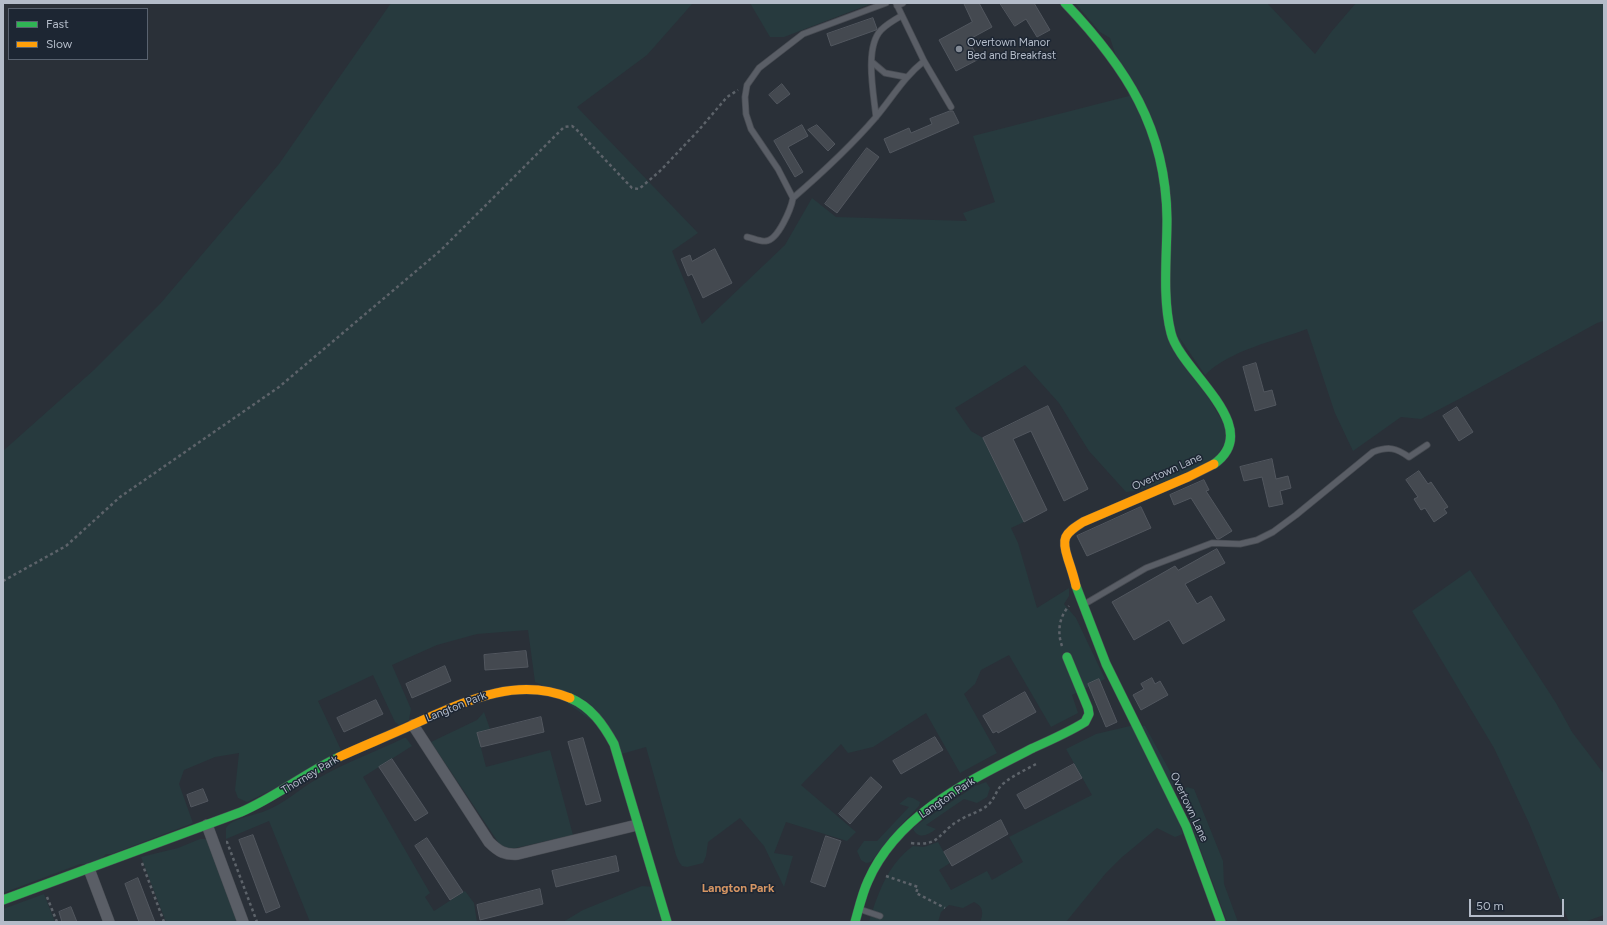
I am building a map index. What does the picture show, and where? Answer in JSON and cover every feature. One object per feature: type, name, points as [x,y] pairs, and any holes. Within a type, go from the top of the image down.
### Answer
[{"type":"street","name":"Overtown Lane","points":[[1065,3],[1091,30],[1113,57],[1136,95],[1156,138],[1166,188],[1168,311],[1171,335],[1174,344],[1224,411],[1230,431],[1230,442],[1224,455],[1215,463],[1184,479],[1083,522],[1067,534],[1063,546],[1081,601],[1112,678],[1186,826],[1221,922]]},
{"type":"street","name":"Langton Park","points":[[855,922],[868,880],[891,844],[914,820],[955,790],[1017,756],[1085,722],[1089,714],[1088,708],[1067,658]]},
{"type":"street","name":"Langton Park","points":[[637,825],[518,854],[507,854],[500,852],[489,842],[413,725],[462,703],[498,691],[533,689],[546,690],[566,695],[588,707],[602,721],[609,731],[614,744],[667,922]]},
{"type":"street","name":"Thorney Park","points":[[3,900],[207,825],[270,799],[312,771],[413,725]]},
{"type":"street","points":[[207,825],[243,922]]},
{"type":"street","points":[[89,868],[109,922]]},
{"type":"lane","points":[[747,237],[765,242],[773,238],[792,206],[793,198],[778,169],[751,129],[746,114],[746,88],[753,75],[803,34],[886,3]]},
{"type":"lane","points":[[903,3],[896,4],[901,16],[924,61],[951,106]]},
{"type":"lane","points":[[876,117],[872,84],[873,48],[876,36],[880,30],[901,16]]},
{"type":"lane","points":[[793,198],[849,147],[876,117],[906,77],[924,61]]},
{"type":"lane","points":[[872,62],[885,73],[906,77]]},
{"type":"lane","points":[[1081,601],[1146,568],[1212,543],[1240,544],[1257,540],[1273,532],[1296,515],[1373,452],[1384,448],[1398,449],[1409,457],[1426,445]]},
{"type":"lane","points":[[859,909],[880,916]]},
{"type":"path","points":[[3,581],[66,546],[120,497],[279,387],[441,250],[564,126],[572,126],[576,129],[632,188],[639,189],[698,131],[727,97],[737,90],[746,88]]},
{"type":"path","points":[[1067,658],[1061,642],[1059,626],[1062,616],[1067,608],[1081,601]]},
{"type":"path","points":[[907,842],[923,845],[934,841],[956,822],[987,806],[991,802],[995,792],[1003,783],[1041,761]]},
{"type":"path","points":[[138,851],[164,922]]},
{"type":"path","points":[[882,875],[918,887],[916,893],[945,908]]},
{"type":"path","points":[[42,886],[57,922]]},
{"type":"green space","points":[[391,3],[693,3],[647,55],[577,107],[698,233],[672,251],[702,324],[785,245],[812,198],[836,217],[967,221],[963,213],[995,202],[973,136],[1129,96],[1110,38],[1100,32],[1075,3],[1267,3],[1315,54],[1356,3],[1604,3],[1604,321],[1597,323],[1421,419],[1401,417],[1353,451],[1335,413],[1307,329],[1253,347],[1215,366],[1205,375],[1179,337],[1225,426],[1225,443],[1216,457],[1181,476],[1136,491],[1126,492],[1089,451],[1059,403],[1025,365],[955,408],[971,431],[983,438],[1024,522],[1011,528],[1018,543],[1037,608],[1069,588],[1069,596],[1064,604],[1076,618],[1105,679],[1072,695],[1078,713],[1051,727],[1009,655],[981,670],[975,684],[964,694],[997,753],[960,773],[926,713],[873,747],[848,753],[841,744],[801,785],[856,832],[847,841],[786,822],[774,853],[793,856],[784,887],[764,846],[740,818],[708,842],[706,856],[703,863],[687,867],[682,866],[676,855],[646,747],[618,755],[612,735],[542,685],[535,682],[528,630],[477,634],[437,645],[392,665],[411,709],[409,720],[399,725],[395,722],[373,675],[318,701],[341,750],[274,789],[247,802],[238,798],[235,790],[239,753],[215,757],[184,770],[179,784],[193,823],[112,854],[106,854],[94,863],[80,864],[3,893],[3,451],[95,369],[160,304],[279,164]]},
{"type":"green space","points":[[750,3],[873,3],[784,37],[770,37]]},
{"type":"green space","points":[[1470,570],[1556,703],[1572,732],[1604,774],[1604,915],[1584,922],[1569,922],[1529,823],[1494,748],[1412,611]]},
{"type":"green space","points":[[484,712],[490,729],[477,733],[486,767],[550,750],[573,835],[507,850],[500,845],[431,742],[477,720]]},
{"type":"green space","points":[[1130,726],[1145,726],[1172,775],[1179,821],[1183,834],[1175,837],[1157,828],[1121,858],[1106,873],[1066,922],[980,922],[982,910],[974,902],[963,908],[949,905],[941,912],[938,922],[869,922],[880,890],[890,870],[904,853],[913,846],[924,847],[938,842],[950,863],[939,870],[951,890],[987,871],[992,880],[1023,862],[1009,837],[1092,795],[1066,749],[1096,734]]},
{"type":"green space","points":[[406,738],[412,746],[363,777],[430,893],[425,897],[434,911],[465,891],[474,903],[477,922],[310,922],[269,821],[226,839],[226,828],[233,822],[272,808],[327,773]]},
{"type":"green space","points":[[986,782],[990,788],[987,797],[977,803],[964,799],[926,825],[936,829],[927,835],[921,835],[915,832],[913,829],[915,826],[975,786]]},
{"type":"green space","points":[[1187,787],[1194,789],[1223,861],[1224,884],[1238,922],[1227,922],[1186,810],[1181,793]]},
{"type":"green space","points":[[908,797],[920,802],[919,806],[871,862],[866,863],[861,860],[857,851],[864,841],[877,841],[909,807],[899,804]]},
{"type":"green space","points":[[200,839],[208,839],[247,922],[166,922],[141,857],[178,848]]},
{"type":"green space","points":[[642,886],[655,887],[667,922],[563,922],[583,910]]},
{"type":"green space","points":[[44,894],[55,922],[3,922],[3,909]]},
{"type":"building","name":"Overtown Manor Bed and Breakfast","points":[[964,3],[979,3],[992,27],[968,40],[979,59],[956,71],[939,40],[972,22]]},
{"type":"building","points":[[1000,3],[1034,3],[1050,30],[1037,37],[1026,19],[1015,26]]},
{"type":"building","points":[[873,18],[877,29],[876,30],[831,46],[827,34]]},
{"type":"building","points":[[782,84],[790,94],[777,104],[769,95]]},
{"type":"building","points":[[953,111],[959,123],[890,153],[884,139],[909,128],[911,133],[932,124],[930,119]]},
{"type":"building","points":[[802,125],[808,136],[788,147],[803,172],[795,177],[774,141]]},
{"type":"building","points":[[817,125],[835,144],[828,151],[808,130]]},
{"type":"building","points":[[867,148],[879,157],[837,213],[825,204]]},
{"type":"building","points":[[715,249],[732,283],[703,298],[692,274],[688,276],[681,259],[690,255],[692,261]]},
{"type":"building","points":[[1256,363],[1264,392],[1272,390],[1276,405],[1255,411],[1243,367]]},
{"type":"building","points":[[1048,406],[1088,489],[1064,501],[1031,431],[1013,439],[1047,510],[1024,522],[983,438]]},
{"type":"building","points":[[1457,407],[1473,432],[1459,441],[1443,416]]},
{"type":"building","points":[[1272,459],[1276,479],[1288,476],[1291,488],[1280,491],[1283,504],[1269,507],[1262,477],[1244,481],[1240,467]]},
{"type":"building","points":[[1419,471],[1428,484],[1431,482],[1448,507],[1444,509],[1447,513],[1434,522],[1425,508],[1421,510],[1414,499],[1418,497],[1406,480]]},
{"type":"building","points":[[1204,480],[1209,490],[1206,491],[1232,531],[1219,539],[1217,539],[1191,498],[1174,505],[1170,495]]},
{"type":"building","points":[[1141,507],[1151,528],[1087,556],[1077,536]]},
{"type":"building","points":[[1217,549],[1225,563],[1185,584],[1197,604],[1211,596],[1225,620],[1183,644],[1169,620],[1134,640],[1112,602],[1175,566],[1178,570]]},
{"type":"building","points":[[526,651],[528,667],[485,670],[484,655]]},
{"type":"building","points":[[445,666],[451,681],[412,698],[406,684]]},
{"type":"building","points":[[1152,678],[1155,684],[1160,681],[1168,695],[1141,710],[1133,695],[1144,689],[1141,684]]},
{"type":"building","points":[[1099,679],[1117,722],[1106,727],[1088,684]]},
{"type":"building","points":[[1025,692],[1036,712],[998,733],[997,731],[993,733],[983,716]]},
{"type":"building","points":[[376,700],[383,714],[344,732],[337,718]]},
{"type":"building","points":[[541,717],[544,732],[481,747],[477,733]]},
{"type":"building","points":[[935,737],[943,750],[901,774],[893,761]]},
{"type":"building","points":[[583,738],[601,801],[586,805],[568,742]]},
{"type":"building","points":[[392,759],[428,813],[415,821],[379,767]]},
{"type":"building","points":[[1074,764],[1082,778],[1025,809],[1017,795]]},
{"type":"building","points":[[871,777],[882,787],[850,824],[839,814]]},
{"type":"building","points":[[203,789],[208,801],[191,807],[187,795]]},
{"type":"building","points":[[1001,820],[1008,834],[952,866],[944,852]]},
{"type":"building","points":[[253,835],[280,907],[266,913],[239,840]]},
{"type":"building","points":[[826,836],[841,841],[825,887],[811,882]]},
{"type":"building","points":[[427,838],[463,892],[450,900],[415,846]]},
{"type":"building","points":[[616,856],[619,871],[556,887],[552,871]]},
{"type":"building","points":[[138,878],[155,922],[139,922],[125,884]]},
{"type":"building","points":[[540,889],[543,904],[480,920],[477,905]]},
{"type":"building","points":[[71,907],[77,922],[62,922],[59,912]]},
{"type":"traffic: fast","points":[[1065,3],[1107,51],[1124,75],[1150,128],[1159,156],[1165,186],[1167,219],[1166,291],[1168,320],[1171,333],[1178,348],[1226,416],[1230,433],[1227,449],[1214,464]]},
{"type":"traffic: fast","points":[[1076,586],[1106,664],[1186,826],[1221,922]]},
{"type":"traffic: fast","points":[[855,922],[866,886],[881,857],[898,836],[917,817],[961,786],[1085,722],[1089,714],[1088,708],[1067,657]]},
{"type":"traffic: fast","points":[[570,698],[584,706],[596,717],[614,744],[667,922]]},
{"type":"traffic: fast","points":[[3,900],[241,812],[339,757]]},
{"type":"traffic: slow","points":[[1076,586],[1065,546],[1068,533],[1083,522],[1188,477],[1214,464]]},
{"type":"traffic: slow","points":[[339,757],[450,708],[489,695],[529,689],[549,692],[570,698]]},
{"type":"place","name":"Overtown Manor Bed and Breakfast","points":[[959,49]]},
{"type":"district","name":"Langton Park","points":[[738,888]]}]
